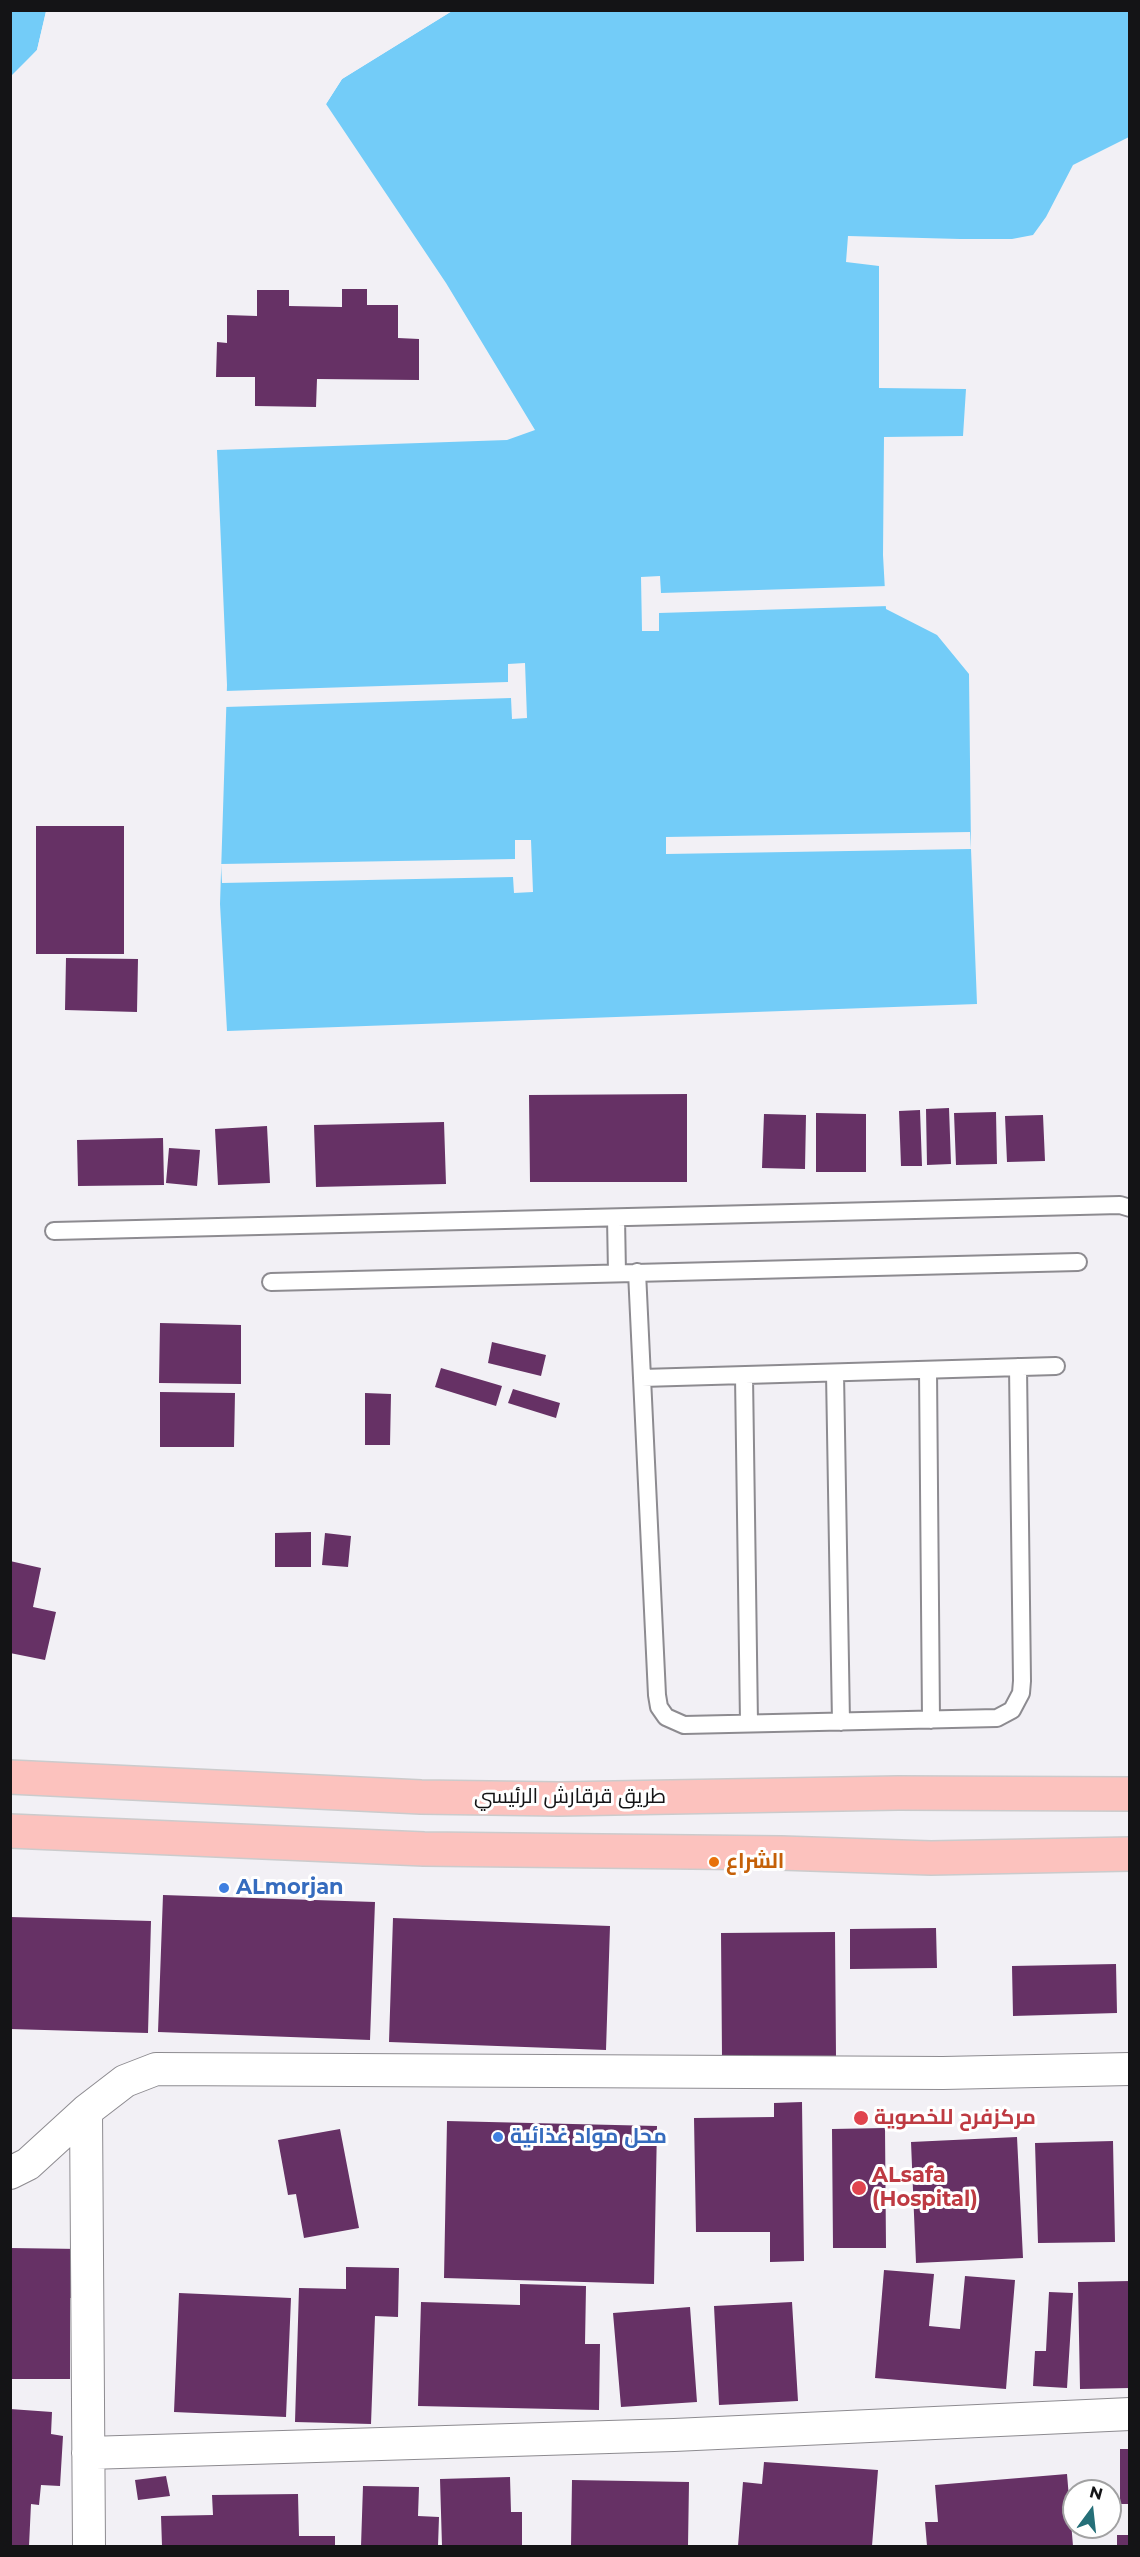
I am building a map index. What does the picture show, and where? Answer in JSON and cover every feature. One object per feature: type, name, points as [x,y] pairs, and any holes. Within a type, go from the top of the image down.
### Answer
[{"type":"main road","name":"طريق قرقارش الرئيسي","points":[[10,1777],[409,1796],[558,1799],[898,1792],[1130,1794]]},
{"type":"main road","points":[[10,1831],[424,1849],[931,1858],[1130,1854]]},
{"type":"street","points":[[10,2173],[28,2164],[86,2111],[125,2081],[156,2069],[931,2073],[1130,2069]]},
{"type":"street","points":[[86,2111],[89,2547]]},
{"type":"street","points":[[88,2453],[674,2435],[1130,2414]]},
{"type":"lane","points":[[54,1231],[1120,1205],[1130,1208]]},
{"type":"lane","points":[[616,1218],[617,1273]]},
{"type":"lane","points":[[271,1282],[1078,1262]]},
{"type":"lane","points":[[638,1272],[659,1707],[666,1717],[684,1725],[997,1718],[1012,1710],[1021,1692],[1018,1368]]},
{"type":"lane","points":[[642,1378],[1056,1366]]},
{"type":"lane","points":[[928,1370],[931,1719]]},
{"type":"lane","points":[[835,1373],[841,1722]]},
{"type":"lane","points":[[744,1376],[749,1723]]},
{"type":"water","points":[[11,11],[46,12],[37,50],[11,76]]},
{"type":"water","points":[[452,11],[1129,11],[1129,137],[1073,165],[1046,217],[1033,235],[1012,239],[848,236],[846,262],[879,266],[879,388],[966,389],[963,436],[884,437],[883,555],[886,609],[937,635],[969,674],[971,849],[977,1004],[227,1031],[220,904],[227,685],[217,450],[507,440],[535,430],[446,283],[326,104],[342,79]]},
{"type":"pier","points":[[49,10],[40,51],[16,77],[10,79],[37,50],[46,11]]},
{"type":"pier","points":[[446,10],[452,11],[342,79],[326,104],[323,104],[340,77]]},
{"type":"pier","points":[[660,576],[661,593],[888,586],[889,606],[659,613],[659,631],[642,631],[641,577]]},
{"type":"pier","points":[[525,663],[527,718],[512,719],[511,698],[225,707],[225,691],[508,682],[508,664]]},
{"type":"pier","points":[[970,832],[971,849],[666,854],[666,837]]},
{"type":"pier","points":[[515,840],[531,840],[533,892],[514,893],[513,877],[222,883],[221,864],[515,859]]},
{"type":"building","points":[[342,289],[367,289],[367,305],[398,305],[398,338],[419,339],[419,380],[317,379],[316,407],[255,406],[255,377],[216,377],[217,342],[227,343],[227,315],[257,316],[257,290],[289,290],[289,306],[342,307]]},
{"type":"building","points":[[36,826],[124,826],[124,954],[36,954]]},
{"type":"building","points":[[66,958],[138,959],[137,1012],[65,1010]]},
{"type":"building","points":[[687,1094],[687,1182],[530,1182],[529,1095]]},
{"type":"building","points":[[949,1108],[951,1164],[927,1165],[926,1109]]},
{"type":"building","points":[[920,1110],[922,1166],[901,1166],[899,1111]]},
{"type":"building","points":[[996,1112],[997,1164],[956,1165],[954,1113]]},
{"type":"building","points":[[816,1113],[866,1114],[866,1172],[816,1172]]},
{"type":"building","points":[[764,1114],[806,1115],[805,1169],[762,1168]]},
{"type":"building","points":[[1043,1115],[1045,1161],[1007,1162],[1005,1116]]},
{"type":"building","points":[[444,1122],[446,1184],[316,1187],[314,1125]]},
{"type":"building","points":[[267,1126],[270,1183],[218,1185],[215,1129]]},
{"type":"building","points":[[163,1138],[164,1185],[78,1186],[77,1140]]},
{"type":"building","points":[[169,1148],[200,1150],[197,1186],[166,1183]]},
{"type":"building","points":[[160,1323],[241,1325],[241,1384],[159,1383]]},
{"type":"building","points":[[492,1342],[546,1355],[541,1376],[488,1363]]},
{"type":"building","points":[[441,1368],[502,1386],[496,1406],[435,1387]]},
{"type":"building","points":[[513,1389],[560,1403],[556,1418],[508,1403]]},
{"type":"building","points":[[160,1392],[235,1393],[234,1447],[160,1447]]},
{"type":"building","points":[[365,1393],[391,1394],[390,1445],[365,1445]]},
{"type":"building","points":[[311,1532],[311,1567],[275,1567],[275,1533]]},
{"type":"building","points":[[325,1533],[351,1536],[348,1567],[322,1565]]},
{"type":"building","points":[[10,1561],[41,1568],[33,1607],[56,1612],[45,1660],[10,1653]]},
{"type":"building","points":[[163,1895],[375,1902],[370,2040],[158,2032]]},
{"type":"building","points":[[10,1917],[151,1921],[148,2033],[10,2029]]},
{"type":"building","points":[[393,1918],[610,1926],[606,2050],[389,2042]]},
{"type":"building","points":[[936,1928],[937,1968],[850,1969],[850,1929]]},
{"type":"building","points":[[835,1932],[836,2057],[722,2057],[721,1933]]},
{"type":"building","points":[[1116,1964],[1117,2013],[1013,2016],[1012,1966]]},
{"type":"building","points":[[802,2102],[804,2261],[770,2262],[770,2232],[696,2232],[694,2118],[774,2117],[774,2103]]},
{"type":"building","points":[[447,2121],[657,2126],[654,2284],[444,2278]]},
{"type":"building","name":"ALsafa (Hospital)","points":[[885,2128],[886,2248],[833,2248],[832,2129]]},
{"type":"building","points":[[340,2129],[359,2228],[304,2238],[296,2194],[288,2195],[278,2140]]},
{"type":"building","points":[[1017,2137],[1023,2258],[916,2263],[911,2142]]},
{"type":"building","points":[[1113,2141],[1115,2242],[1038,2243],[1035,2143]]},
{"type":"building","points":[[10,2248],[81,2249],[81,2298],[70,2298],[70,2379],[10,2379]]},
{"type":"building","points":[[346,2267],[399,2268],[398,2317],[375,2316],[371,2424],[295,2422],[299,2288],[346,2289]]},
{"type":"building","points":[[884,2270],[934,2274],[929,2326],[960,2329],[965,2276],[1015,2280],[1006,2389],[875,2378]]},
{"type":"building","points":[[1130,2281],[1130,2388],[1080,2389],[1078,2282]]},
{"type":"building","points":[[520,2284],[586,2286],[585,2344],[600,2344],[599,2410],[418,2406],[421,2302],[520,2305]]},
{"type":"building","points":[[1049,2292],[1073,2293],[1067,2388],[1033,2386],[1035,2351],[1046,2351]]},
{"type":"building","points":[[179,2293],[291,2298],[286,2417],[174,2412]]},
{"type":"building","points":[[792,2302],[798,2401],[719,2405],[714,2306]]},
{"type":"building","points":[[690,2307],[697,2402],[621,2407],[613,2313]]},
{"type":"building","points":[[10,2409],[52,2412],[51,2434],[63,2436],[60,2486],[41,2485],[39,2505],[31,2504],[29,2546],[10,2546]]},
{"type":"building","points":[[1120,2449],[1130,2449],[1130,2504],[1122,2504],[1122,2479],[1120,2479]]},
{"type":"building","points":[[764,2462],[878,2470],[872,2546],[738,2546],[743,2482],[762,2484]]},
{"type":"building","points":[[1067,2474],[1067,2479],[1062,2479],[1062,2539],[1072,2539],[1073,2546],[927,2546],[925,2522],[938,2522],[935,2485]]},
{"type":"building","points":[[166,2476],[170,2496],[138,2500],[135,2480]]},
{"type":"building","points":[[510,2477],[511,2512],[522,2512],[522,2546],[442,2546],[440,2479]]},
{"type":"building","points":[[572,2480],[689,2482],[688,2546],[571,2546]]},
{"type":"building","points":[[363,2486],[419,2487],[418,2516],[439,2517],[438,2546],[361,2546]]},
{"type":"building","points":[[298,2494],[299,2536],[335,2536],[335,2546],[162,2546],[161,2516],[213,2515],[212,2495]]},
{"type":"building","points":[[1122,2535],[1130,2535],[1130,2546],[1117,2546],[1117,2539],[1122,2539]]},
{"type":"place","name":"الشراع","points":[[714,1862]]},
{"type":"place","name":"ALmorjan","points":[[224,1888]]},
{"type":"place","name":"مركزفرح للخصوية","points":[[861,2118]]},
{"type":"place","name":"محل مواد غذائية","points":[[498,2137]]},
{"type":"place","name":"ALsafa (Hospital)","points":[[859,2188]]}]
